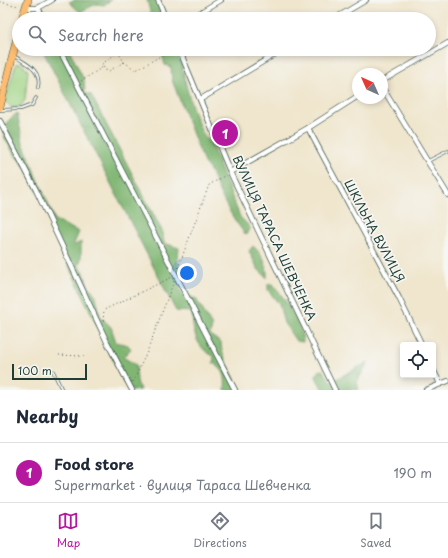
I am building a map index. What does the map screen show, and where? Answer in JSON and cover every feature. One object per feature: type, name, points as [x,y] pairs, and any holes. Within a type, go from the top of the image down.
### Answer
[{"type":"main road","points":[[25,12],[28,0]]},
{"type":"main road","points":[[0,108],[12,55]]},
{"type":"street","points":[[26,8],[38,8],[52,0]]},
{"type":"street","points":[[158,0],[163,12]]},
{"type":"street","points":[[201,12],[221,0]]},
{"type":"street","points":[[346,12],[366,0]]},
{"type":"street","points":[[38,8],[40,12]]},
{"type":"street","points":[[436,51],[448,44]]},
{"type":"street","points":[[63,56],[235,390]]},
{"type":"street","name":"ВУЛИЦЯ ТАРАСА ШЕВЧЕНКА","points":[[182,56],[230,172],[335,390]]},
{"type":"street","points":[[201,99],[272,56]]},
{"type":"street","points":[[388,78],[427,56]]},
{"type":"street","points":[[388,97],[448,195]]},
{"type":"street","points":[[230,172],[308,128],[352,100]]},
{"type":"street","points":[[0,121],[36,190],[102,332],[132,390]]},
{"type":"street","name":"ШКІЛЬНА ВУЛИЦЯ","points":[[308,128],[399,298],[421,342]]},
{"type":"street","points":[[436,375],[440,384]]},
{"type":"street","points":[[426,390],[448,381]]},
{"type":"lane","points":[[14,56],[33,68],[38,75],[38,88]]},
{"type":"lane","points":[[0,108],[21,109],[32,105],[36,98]]},
{"type":"lane","points":[[428,161],[448,151]]},
{"type":"lane","points":[[53,371],[62,390]]},
{"type":"path","points":[[0,2],[26,8]]},
{"type":"path","points":[[111,56],[103,61],[102,64],[105,70],[109,71],[124,62]]},
{"type":"path","points":[[120,56],[124,62],[136,70],[161,56]]},
{"type":"path","points":[[77,83],[103,67]]},
{"type":"path","points":[[102,332],[104,310],[176,275]]},
{"type":"path","points":[[59,355],[84,356]]},
{"type":"green space","points":[[75,0],[111,0],[104,5],[96,4],[80,12],[69,2]]},
{"type":"green space","points":[[147,0],[155,0],[160,12],[150,12]]},
{"type":"green space","points":[[46,56],[72,56],[84,80],[85,93],[91,95],[162,231],[164,243],[179,248],[177,261],[186,277],[179,288],[182,294],[196,299],[212,326],[210,335],[221,343],[223,355],[237,384],[238,390],[225,390],[224,374],[220,368],[213,363],[214,356],[203,349],[196,338],[192,312],[176,311]]},
{"type":"green space","points":[[163,56],[179,56],[190,102],[199,126],[211,144],[240,217],[250,227],[246,235],[229,210],[211,173],[204,163],[172,80],[171,67],[165,65]]},
{"type":"green space","points":[[21,63],[28,70],[25,100],[20,107],[12,108],[5,101],[16,64]]},
{"type":"green space","points":[[17,113],[23,143],[55,220],[79,232],[73,246],[81,242],[81,259],[78,266],[83,270],[88,285],[96,296],[100,316],[111,327],[116,342],[128,345],[131,349],[123,357],[136,365],[137,381],[140,390],[130,390],[123,381],[52,230],[50,218],[27,169],[14,154],[4,137],[8,121]]},
{"type":"green space","points":[[253,246],[264,260],[267,278],[258,269],[249,251]]},
{"type":"green space","points":[[268,284],[273,284],[283,297],[300,327],[303,342],[296,341],[284,323],[279,304],[268,290]]},
{"type":"green space","points":[[368,362],[357,382],[359,390],[323,390],[316,377],[318,371],[323,370],[331,382]]},
{"type":"place","name":"Food store","points":[[225,133]]}]
